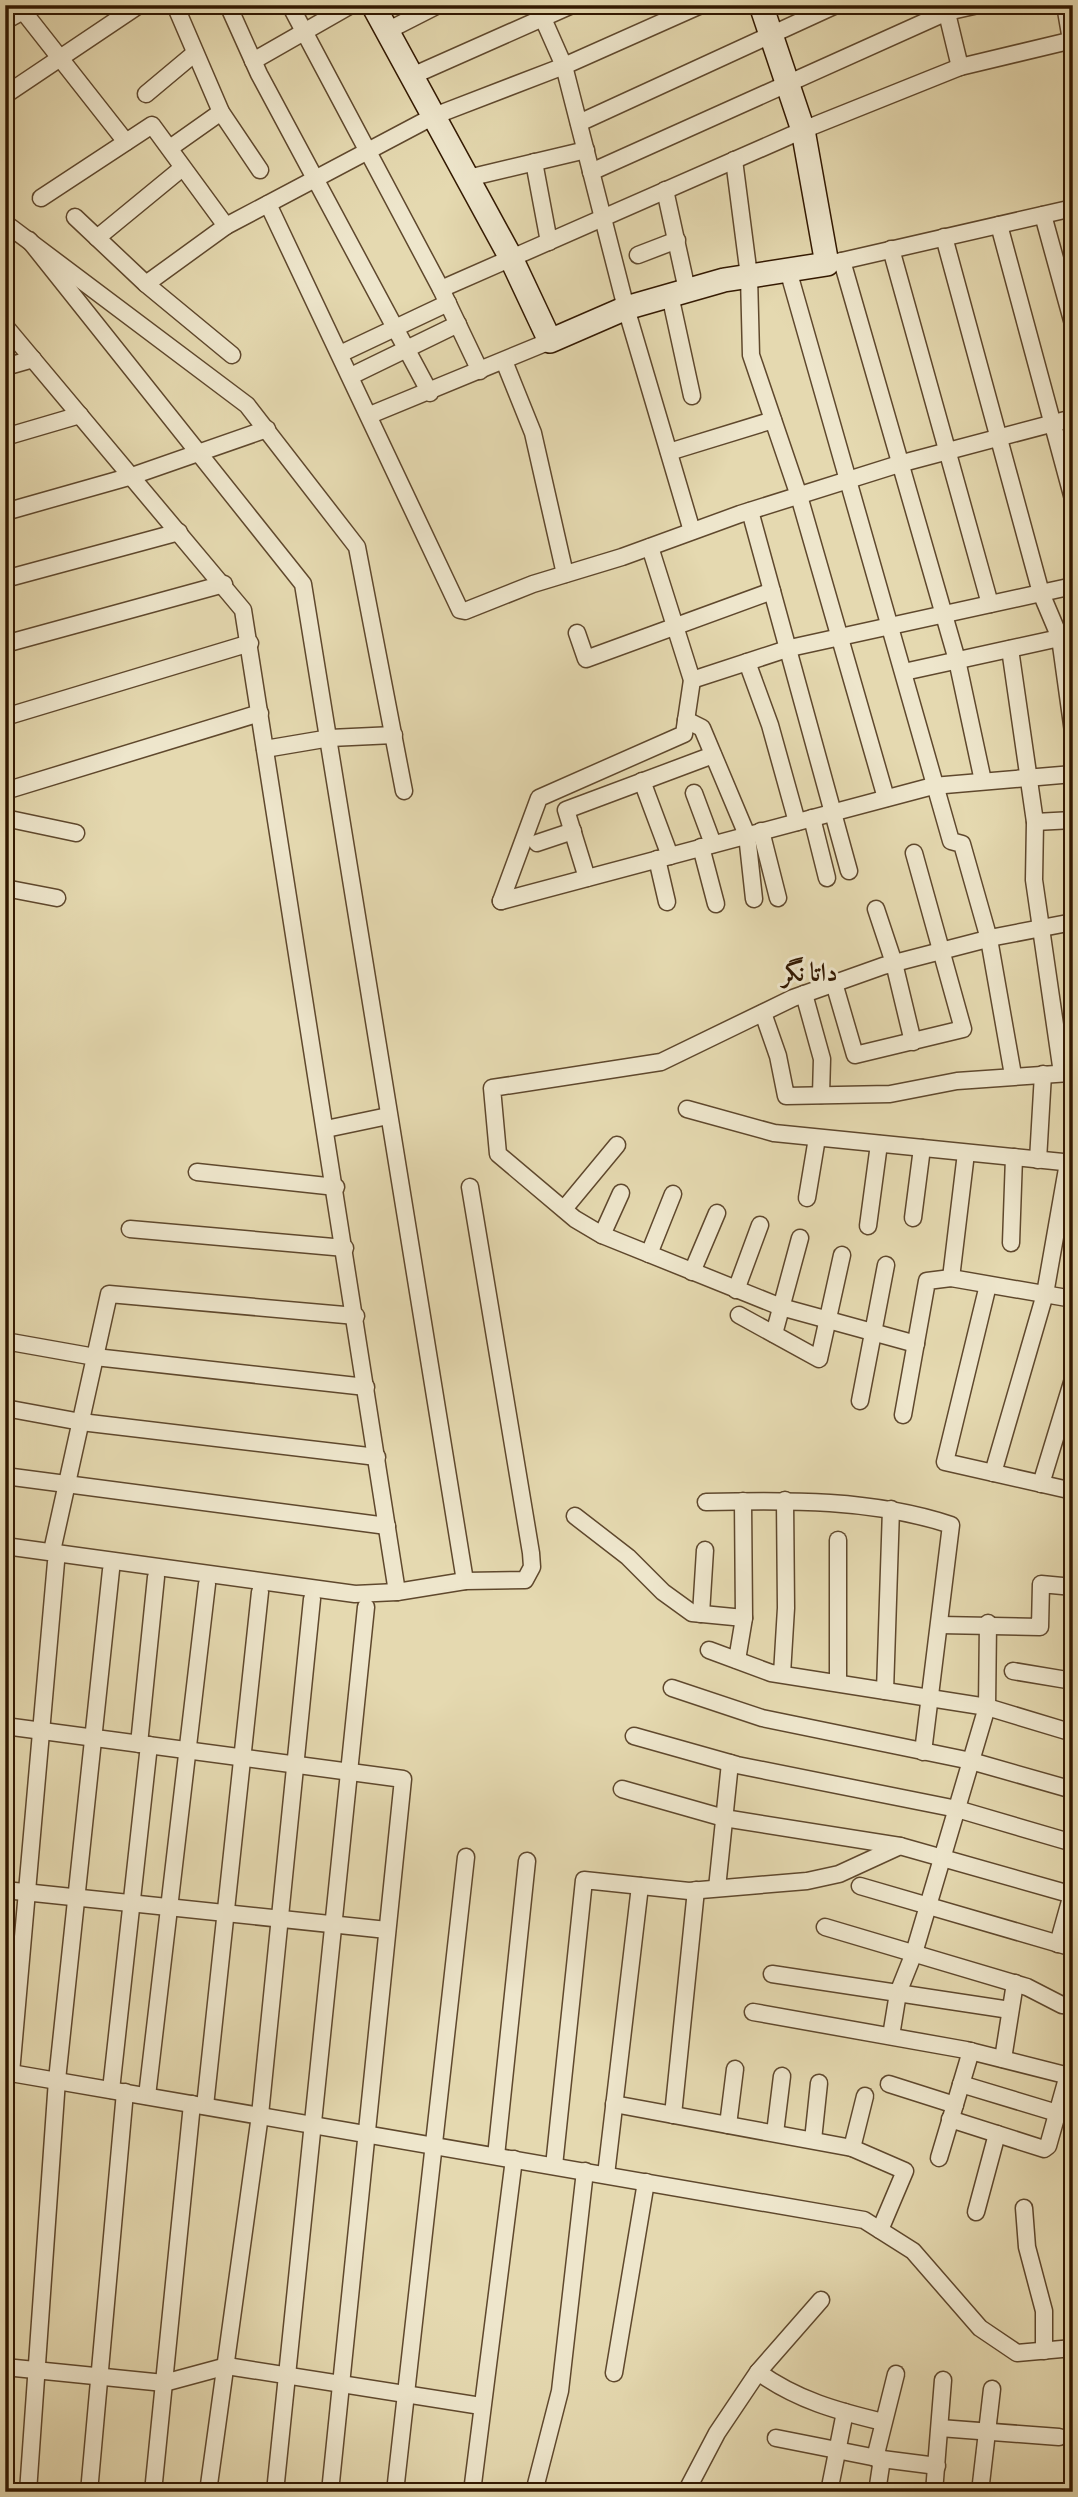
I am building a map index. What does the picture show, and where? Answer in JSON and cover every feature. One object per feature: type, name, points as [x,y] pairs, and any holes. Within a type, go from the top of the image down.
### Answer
[{"type":"street","points":[[5,95],[139,5]]},
{"type":"street","points":[[174,5],[220,112],[260,170]]},
{"type":"street","points":[[228,5],[253,61],[430,393]]},
{"type":"street","points":[[289,5],[445,296],[480,371]]},
{"type":"street","points":[[253,61],[351,5]]},
{"type":"street","points":[[373,5],[511,258],[550,341]]},
{"type":"street","points":[[387,31],[438,5]]},
{"type":"street","points":[[412,76],[540,11],[572,5]]},
{"type":"street","points":[[146,285],[226,226],[434,116],[564,66],[701,5]]},
{"type":"street","points":[[761,5],[803,130],[834,262],[899,464],[957,660],[983,782]]},
{"type":"street","points":[[579,123],[836,5]]},
{"type":"street","points":[[592,172],[787,84],[946,8],[978,5]]},
{"type":"street","points":[[340,354],[396,329],[445,296],[511,258],[803,130],[960,67],[1072,44],[1065,5]]},
{"type":"street","points":[[5,21],[28,8],[61,59],[126,142]]},
{"type":"street","points":[[946,8],[960,67]]},
{"type":"street","points":[[540,11],[564,66],[626,308],[692,531]]},
{"type":"street","points":[[146,94],[195,53]]},
{"type":"street","points":[[170,148],[220,112]]},
{"type":"street","points":[[41,198],[152,125],[170,148],[181,169],[226,226]]},
{"type":"street","points":[[468,178],[586,150]]},
{"type":"street","points":[[734,160],[749,276],[751,355],[799,496],[886,798]]},
{"type":"street","points":[[534,162],[549,242]]},
{"type":"street","points":[[97,238],[181,169]]},
{"type":"street","points":[[665,190],[677,240],[678,293],[692,396]]},
{"type":"street","points":[[268,204],[460,610],[465,611],[750,511],[899,464],[1073,418]]},
{"type":"street","points":[[370,415],[430,393],[626,308],[749,276],[834,262],[1073,208]]},
{"type":"street","points":[[1043,215],[1073,324]]},
{"type":"street","points":[[75,216],[146,285],[232,355]]},
{"type":"street","points":[[5,223],[247,405],[357,547],[404,790]]},
{"type":"street","points":[[999,225],[1073,499]]},
{"type":"street","points":[[944,237],[1041,593],[1066,636],[1073,732]]},
{"type":"street","points":[[29,240],[303,584],[465,1581]]},
{"type":"street","points":[[638,255],[677,240]]},
{"type":"street","points":[[891,249],[990,604]]},
{"type":"street","points":[[788,270],[904,672],[933,786],[951,841],[962,844],[989,939],[1013,1075]]},
{"type":"street","points":[[351,376],[458,324]]},
{"type":"street","points":[[5,326],[224,584],[243,610],[336,1187],[397,1592]]},
{"type":"street","points":[[5,367],[33,359]]},
{"type":"street","points":[[503,361],[533,433],[565,574]]},
{"type":"street","points":[[5,438],[80,415]]},
{"type":"street","points":[[669,452],[773,420]]},
{"type":"street","points":[[5,512],[132,476],[267,429]]},
{"type":"street","points":[[750,511],[790,648],[849,871]]},
{"type":"street","points":[[5,579],[179,532]]},
{"type":"street","points":[[650,547],[692,680],[684,734],[539,798],[501,901],[933,786],[1073,774]]},
{"type":"street","points":[[5,644],[224,584]]},
{"type":"street","points":[[692,680],[790,648],[1073,586]]},
{"type":"street","points":[[577,633],[586,659],[676,629],[772,591]]},
{"type":"street","points":[[904,672],[1066,636]]},
{"type":"street","points":[[5,717],[250,643]]},
{"type":"street","points":[[763,1013],[778,1055],[786,1096],[890,1094],[957,1081],[1068,1073],[1040,928],[1034,880],[1035,822],[1010,649]]},
{"type":"street","points":[[747,662],[827,878]]},
{"type":"street","points":[[5,791],[260,713]]},
{"type":"street","points":[[686,720],[702,728],[713,755],[754,833],[778,898]]},
{"type":"street","points":[[265,749],[330,738],[394,735]]},
{"type":"street","points":[[587,878],[566,810],[713,755]]},
{"type":"street","points":[[642,781],[664,857],[667,902]]},
{"type":"street","points":[[694,793],[707,846],[716,904]]},
{"type":"street","points":[[5,818],[76,833]]},
{"type":"street","points":[[1035,822],[1073,820]]},
{"type":"street","points":[[537,843],[573,831]]},
{"type":"street","points":[[754,833],[754,899]]},
{"type":"street","points":[[834,983],[855,1055],[964,1029],[914,853]]},
{"type":"street","points":[[5,888],[57,898]]},
{"type":"street","points":[[876,909],[894,963],[913,1042]]},
{"type":"street","points":[[916,1344],[781,1307],[602,1235],[564,1209],[498,1154],[492,1087],[661,1062],[804,994],[834,983],[941,951],[1073,922]]},
{"type":"street","points":[[804,994],[822,1059],[821,1096]]},
{"type":"street","points":[[1038,1160],[1043,1074]]},
{"type":"street","points":[[687,1109],[774,1133],[1070,1163],[1045,1294],[993,1473]]},
{"type":"street","points":[[326,1129],[388,1116]]},
{"type":"street","points":[[807,1198],[817,1138]]},
{"type":"street","points":[[867,1226],[879,1144]]},
{"type":"street","points":[[564,1209],[617,1145]]},
{"type":"street","points":[[913,1218],[922,1148]]},
{"type":"street","points":[[951,1278],[966,1153]]},
{"type":"street","points":[[1011,1243],[1014,1157]]},
{"type":"street","points":[[197,1172],[336,1187]]},
{"type":"street","points":[[5,1546],[54,1557],[355,1594],[397,1592],[465,1581],[525,1580],[532,1567],[470,1188]]},
{"type":"street","points":[[602,1235],[621,1193]]},
{"type":"street","points":[[649,1254],[673,1194]]},
{"type":"street","points":[[692,1272],[717,1213]]},
{"type":"street","points":[[736,1290],[760,1225]]},
{"type":"street","points":[[130,1229],[345,1248]]},
{"type":"street","points":[[774,1334],[800,1238]]},
{"type":"street","points":[[739,1315],[819,1359],[842,1255]]},
{"type":"street","points":[[860,1401],[886,1265]]},
{"type":"street","points":[[903,1415],[927,1281],[951,1278],[1073,1299]]},
{"type":"street","points":[[988,1285],[945,1462],[1073,1492]]},
{"type":"street","points":[[356,1316],[110,1294],[66,1485],[54,1557],[27,1893],[8,2072],[864,2220],[913,2251],[980,2328],[1017,2353],[1073,2348]]},
{"type":"street","points":[[5,1340],[95,1357],[366,1387]]},
{"type":"street","points":[[1041,1484],[1073,1379]]},
{"type":"street","points":[[5,1408],[80,1422],[377,1457]]},
{"type":"street","points":[[5,1475],[387,1526]]},
{"type":"street","points":[[782,1674],[786,1608],[785,1500]]},
{"type":"street","points":[[706,1502],[785,1500],[891,1509],[951,1525],[923,1752]]},
{"type":"street","points":[[737,1660],[744,1618],[743,1501]]},
{"type":"street","points":[[885,1690],[891,1509]]},
{"type":"street","points":[[575,1517],[628,1557],[663,1592],[692,1614],[744,1618]]},
{"type":"street","points":[[838,1540],[838,1683]]},
{"type":"street","points":[[701,1614],[705,1550]]},
{"type":"street","points":[[28,2492],[57,2080],[111,1570]]},
{"type":"street","points":[[89,2492],[100,2376],[131,1903],[156,1577]]},
{"type":"street","points":[[147,2096],[207,1584]]},
{"type":"street","points":[[940,1625],[988,1623],[1040,1627],[1041,1584],[1073,1587]]},
{"type":"street","points":[[153,2492],[199,2105],[226,1913],[260,1592]]},
{"type":"street","points":[[208,2492],[260,2115],[312,1599]]},
{"type":"street","points":[[275,2492],[315,2125],[366,1607]]},
{"type":"street","points":[[891,2036],[898,1993],[914,1953],[987,1707],[988,1623]]},
{"type":"street","points":[[709,1650],[782,1674],[987,1707],[1073,1733]]},
{"type":"street","points":[[1013,1671],[1073,1681]]},
{"type":"street","points":[[672,1688],[762,1718],[971,1761],[1073,1790]]},
{"type":"street","points":[[5,1726],[402,1779],[330,2492]]},
{"type":"street","points":[[634,1736],[730,1763],[957,1809],[1073,1843]]},
{"type":"street","points":[[717,1888],[730,1763]]},
{"type":"street","points":[[622,1788],[724,1818],[900,1846],[1072,1894],[1065,1946],[860,1886]]},
{"type":"street","points":[[554,2166],[584,1880],[696,1890],[807,1881],[839,1874],[900,1846]]},
{"type":"street","points":[[395,2492],[466,1857]]},
{"type":"street","points":[[496,2156],[527,1861]]},
{"type":"street","points":[[606,2175],[640,1886]]},
{"type":"street","points":[[673,2115],[696,1890]]},
{"type":"street","points":[[5,1891],[387,1930]]},
{"type":"street","points":[[825,1927],[1015,1983],[1062,2005],[1073,2006]]},
{"type":"street","points":[[772,1974],[1010,2010]]},
{"type":"street","points":[[1003,2059],[1015,1983]]},
{"type":"street","points":[[752,2012],[971,2051],[1070,2076],[1048,2146],[1044,2148],[997,2134],[889,2084]]},
{"type":"street","points":[[939,2158],[971,2051]]},
{"type":"street","points":[[728,2125],[735,2069]]},
{"type":"street","points":[[775,2133],[782,2076]]},
{"type":"street","points":[[813,2140],[819,2083]]},
{"type":"street","points":[[961,2084],[1057,2113]]},
{"type":"street","points":[[852,2148],[865,2096]]},
{"type":"street","points":[[614,2104],[852,2148],[905,2171],[880,2230]]},
{"type":"street","points":[[976,2212],[997,2134]]},
{"type":"street","points":[[472,2492],[514,2160]]},
{"type":"street","points":[[534,2492],[560,2391],[585,2171]]},
{"type":"street","points":[[614,2373],[646,2182]]},
{"type":"street","points":[[1024,2207],[1027,2247],[1044,2311],[1044,2351]]},
{"type":"street","points":[[707,2492],[688,2490],[717,2432],[758,2372],[821,2300]]},
{"type":"street","points":[[5,2367],[164,2383],[227,2366],[481,2406]]},
{"type":"street","points":[[758,2372],[799,2397],[845,2413],[883,2422]]},
{"type":"street","points":[[877,2492],[883,2422],[896,2374]]},
{"type":"street","points":[[934,2492],[943,2380]]},
{"type":"street","points":[[980,2492],[992,2389]]},
{"type":"street","points":[[829,2492],[845,2413]]},
{"type":"street","points":[[940,2428],[1059,2437]]},
{"type":"street","points":[[776,2438],[838,2448],[878,2458],[937,2466]]},
{"type":"district","name":"داتا نگر","points":[[810,974]]}]
